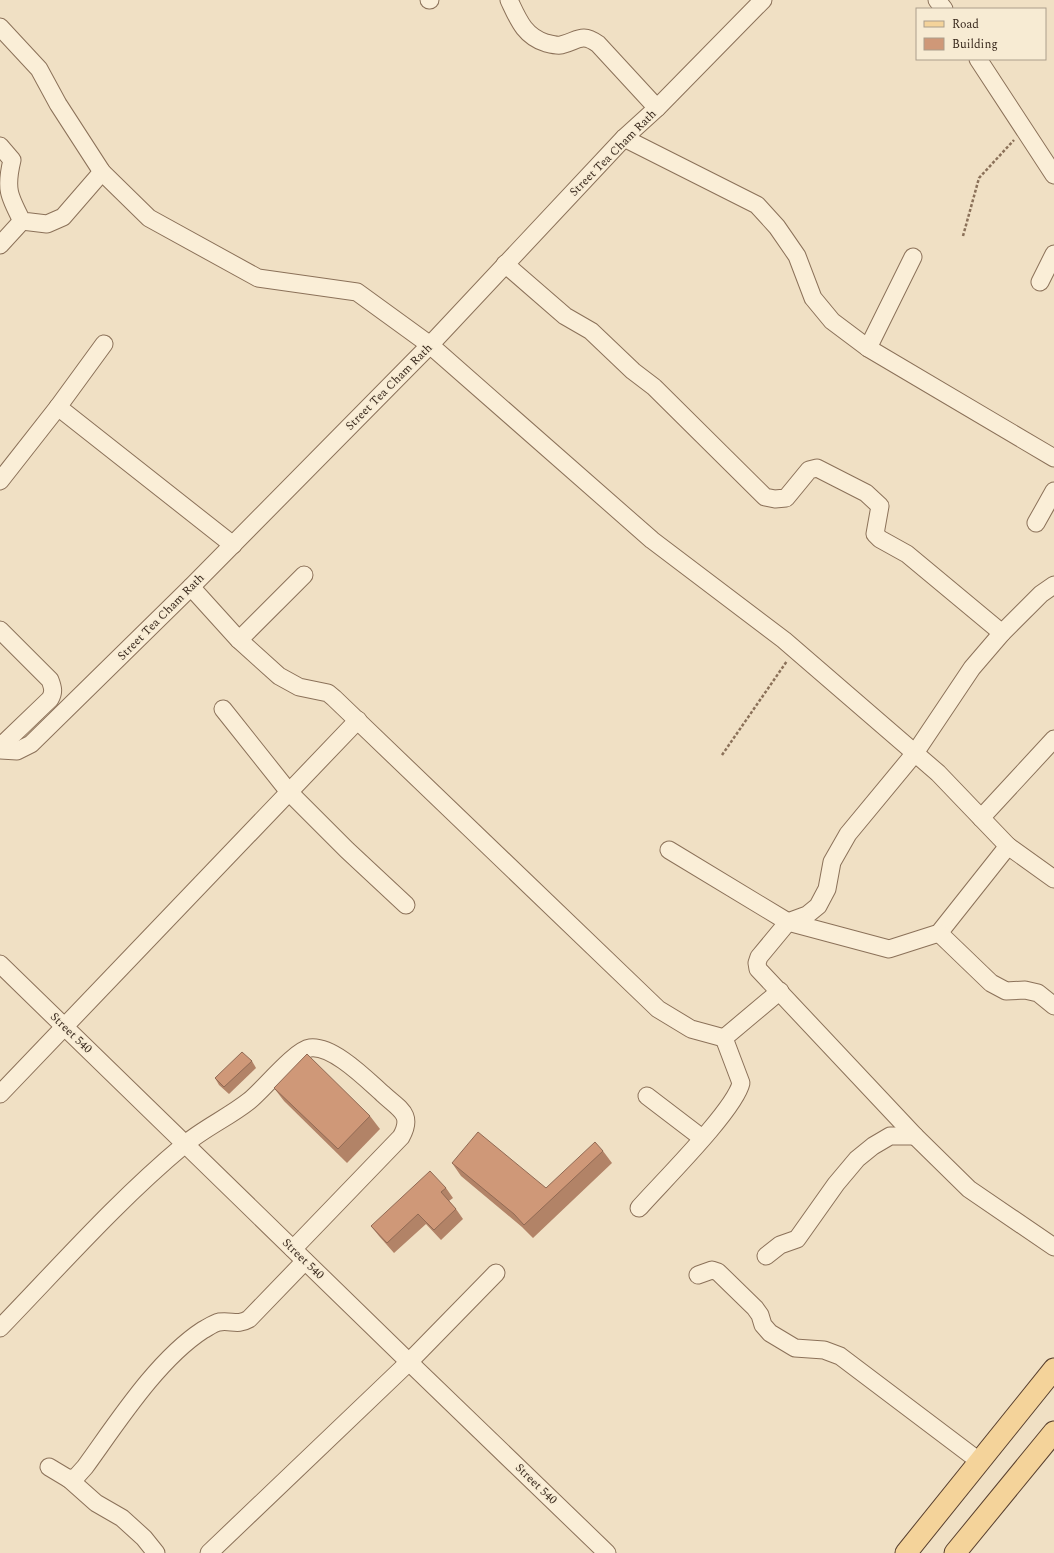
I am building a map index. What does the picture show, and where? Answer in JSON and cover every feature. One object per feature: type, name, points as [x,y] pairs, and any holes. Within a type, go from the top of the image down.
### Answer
[{"type":"main road","points":[[906,1553],[1054,1369]]},
{"type":"main road","points":[[955,1553],[1054,1433]]},
{"type":"street","points":[[509,0],[521,25],[530,35],[539,41],[560,46],[582,38],[590,38],[598,44],[657,108]]},
{"type":"street","name":"Street Tea Cham Rath","points":[[0,749],[17,751],[31,744],[191,587],[430,344],[624,138],[657,108],[763,0]]},
{"type":"street","points":[[937,0],[943,8]]},
{"type":"street","points":[[0,27],[39,69],[58,104],[102,172],[149,218],[258,278],[357,292],[430,344],[652,540],[795,649],[938,773],[1008,846],[1054,879]]},
{"type":"street","points":[[979,60],[1054,175]]},
{"type":"street","points":[[624,138],[757,205],[777,227],[798,256],[813,298],[832,321],[868,348],[1054,458]]},
{"type":"street","points":[[0,146],[12,160],[8,177],[9,196],[22,221]]},
{"type":"street","points":[[22,221],[47,224],[63,217],[102,172]]},
{"type":"street","points":[[0,245],[22,221]]},
{"type":"street","points":[[1040,282],[1054,254]]},
{"type":"street","points":[[868,348],[913,257]]},
{"type":"street","points":[[505,264],[565,316],[591,331],[633,371],[654,387],[765,497],[775,500],[786,498],[809,470],[817,468],[866,493],[880,506],[876,534],[880,539],[907,554],[1002,633]]},
{"type":"street","points":[[0,481],[58,407],[104,344]]},
{"type":"street","points":[[58,407],[233,545]]},
{"type":"street","points":[[1036,522],[1054,491]]},
{"type":"street","points":[[239,640],[304,575]]},
{"type":"street","points":[[1054,585],[1041,594],[1002,633],[972,668],[915,753],[848,834],[832,862],[827,889],[818,906],[807,915],[788,922],[759,957],[757,963],[758,969],[915,1136],[969,1190],[1054,1247]]},
{"type":"street","points":[[191,587],[239,640],[280,676],[299,687],[328,693],[358,720],[658,1009],[691,1029],[724,1038]]},
{"type":"street","points":[[0,630],[50,680],[53,687],[53,693],[50,699],[0,749]]},
{"type":"street","points":[[223,709],[290,792],[346,850],[406,904]]},
{"type":"street","points":[[0,1094],[358,720]]},
{"type":"street","points":[[981,818],[1054,739]]},
{"type":"street","points":[[669,850],[788,922],[889,949],[939,933],[1008,846]]},
{"type":"street","points":[[939,933],[991,983],[1006,991],[1025,990],[1038,993],[1054,1006]]},
{"type":"street","name":"Street 540","points":[[0,964],[408,1362],[607,1553]]},
{"type":"street","points":[[724,1038],[780,991]]},
{"type":"street","points":[[639,1208],[702,1138],[734,1100],[739,1091],[741,1083],[724,1038]]},
{"type":"street","points":[[0,1328],[135,1190],[185,1144],[249,1101],[299,1053],[310,1048],[325,1050],[358,1072],[406,1116],[407,1122],[401,1137],[299,1255],[249,1319],[242,1324],[219,1322],[203,1330],[176,1351],[148,1384],[85,1467],[76,1477],[69,1478]]},
{"type":"street","points":[[647,1096],[702,1138]]},
{"type":"street","points":[[766,1256],[780,1244],[797,1239],[836,1184],[857,1159],[873,1146],[890,1136],[915,1136]]},
{"type":"street","points":[[698,1275],[712,1270],[718,1272],[756,1308],[763,1324],[770,1333],[795,1348],[824,1350],[840,1356],[979,1461]]},
{"type":"street","points":[[209,1553],[408,1362],[496,1273]]},
{"type":"street","points":[[49,1467],[69,1478],[96,1503],[122,1518],[144,1538],[156,1553]]},
{"type":"path","points":[[963,236],[979,178],[993,161],[1025,129]]},
{"type":"path","points":[[722,755],[795,649]]},
{"type":"building","points":[[242,1052],[252,1061],[224,1087],[215,1078]]},
{"type":"building","points":[[307,1054],[370,1116],[338,1149],[274,1088]]},
{"type":"building","points":[[478,1132],[546,1188],[595,1142],[603,1151],[524,1225],[514,1214],[452,1163]]},
{"type":"building","points":[[430,1171],[446,1188],[441,1192],[456,1209],[434,1230],[418,1214],[387,1243],[371,1226]]}]
